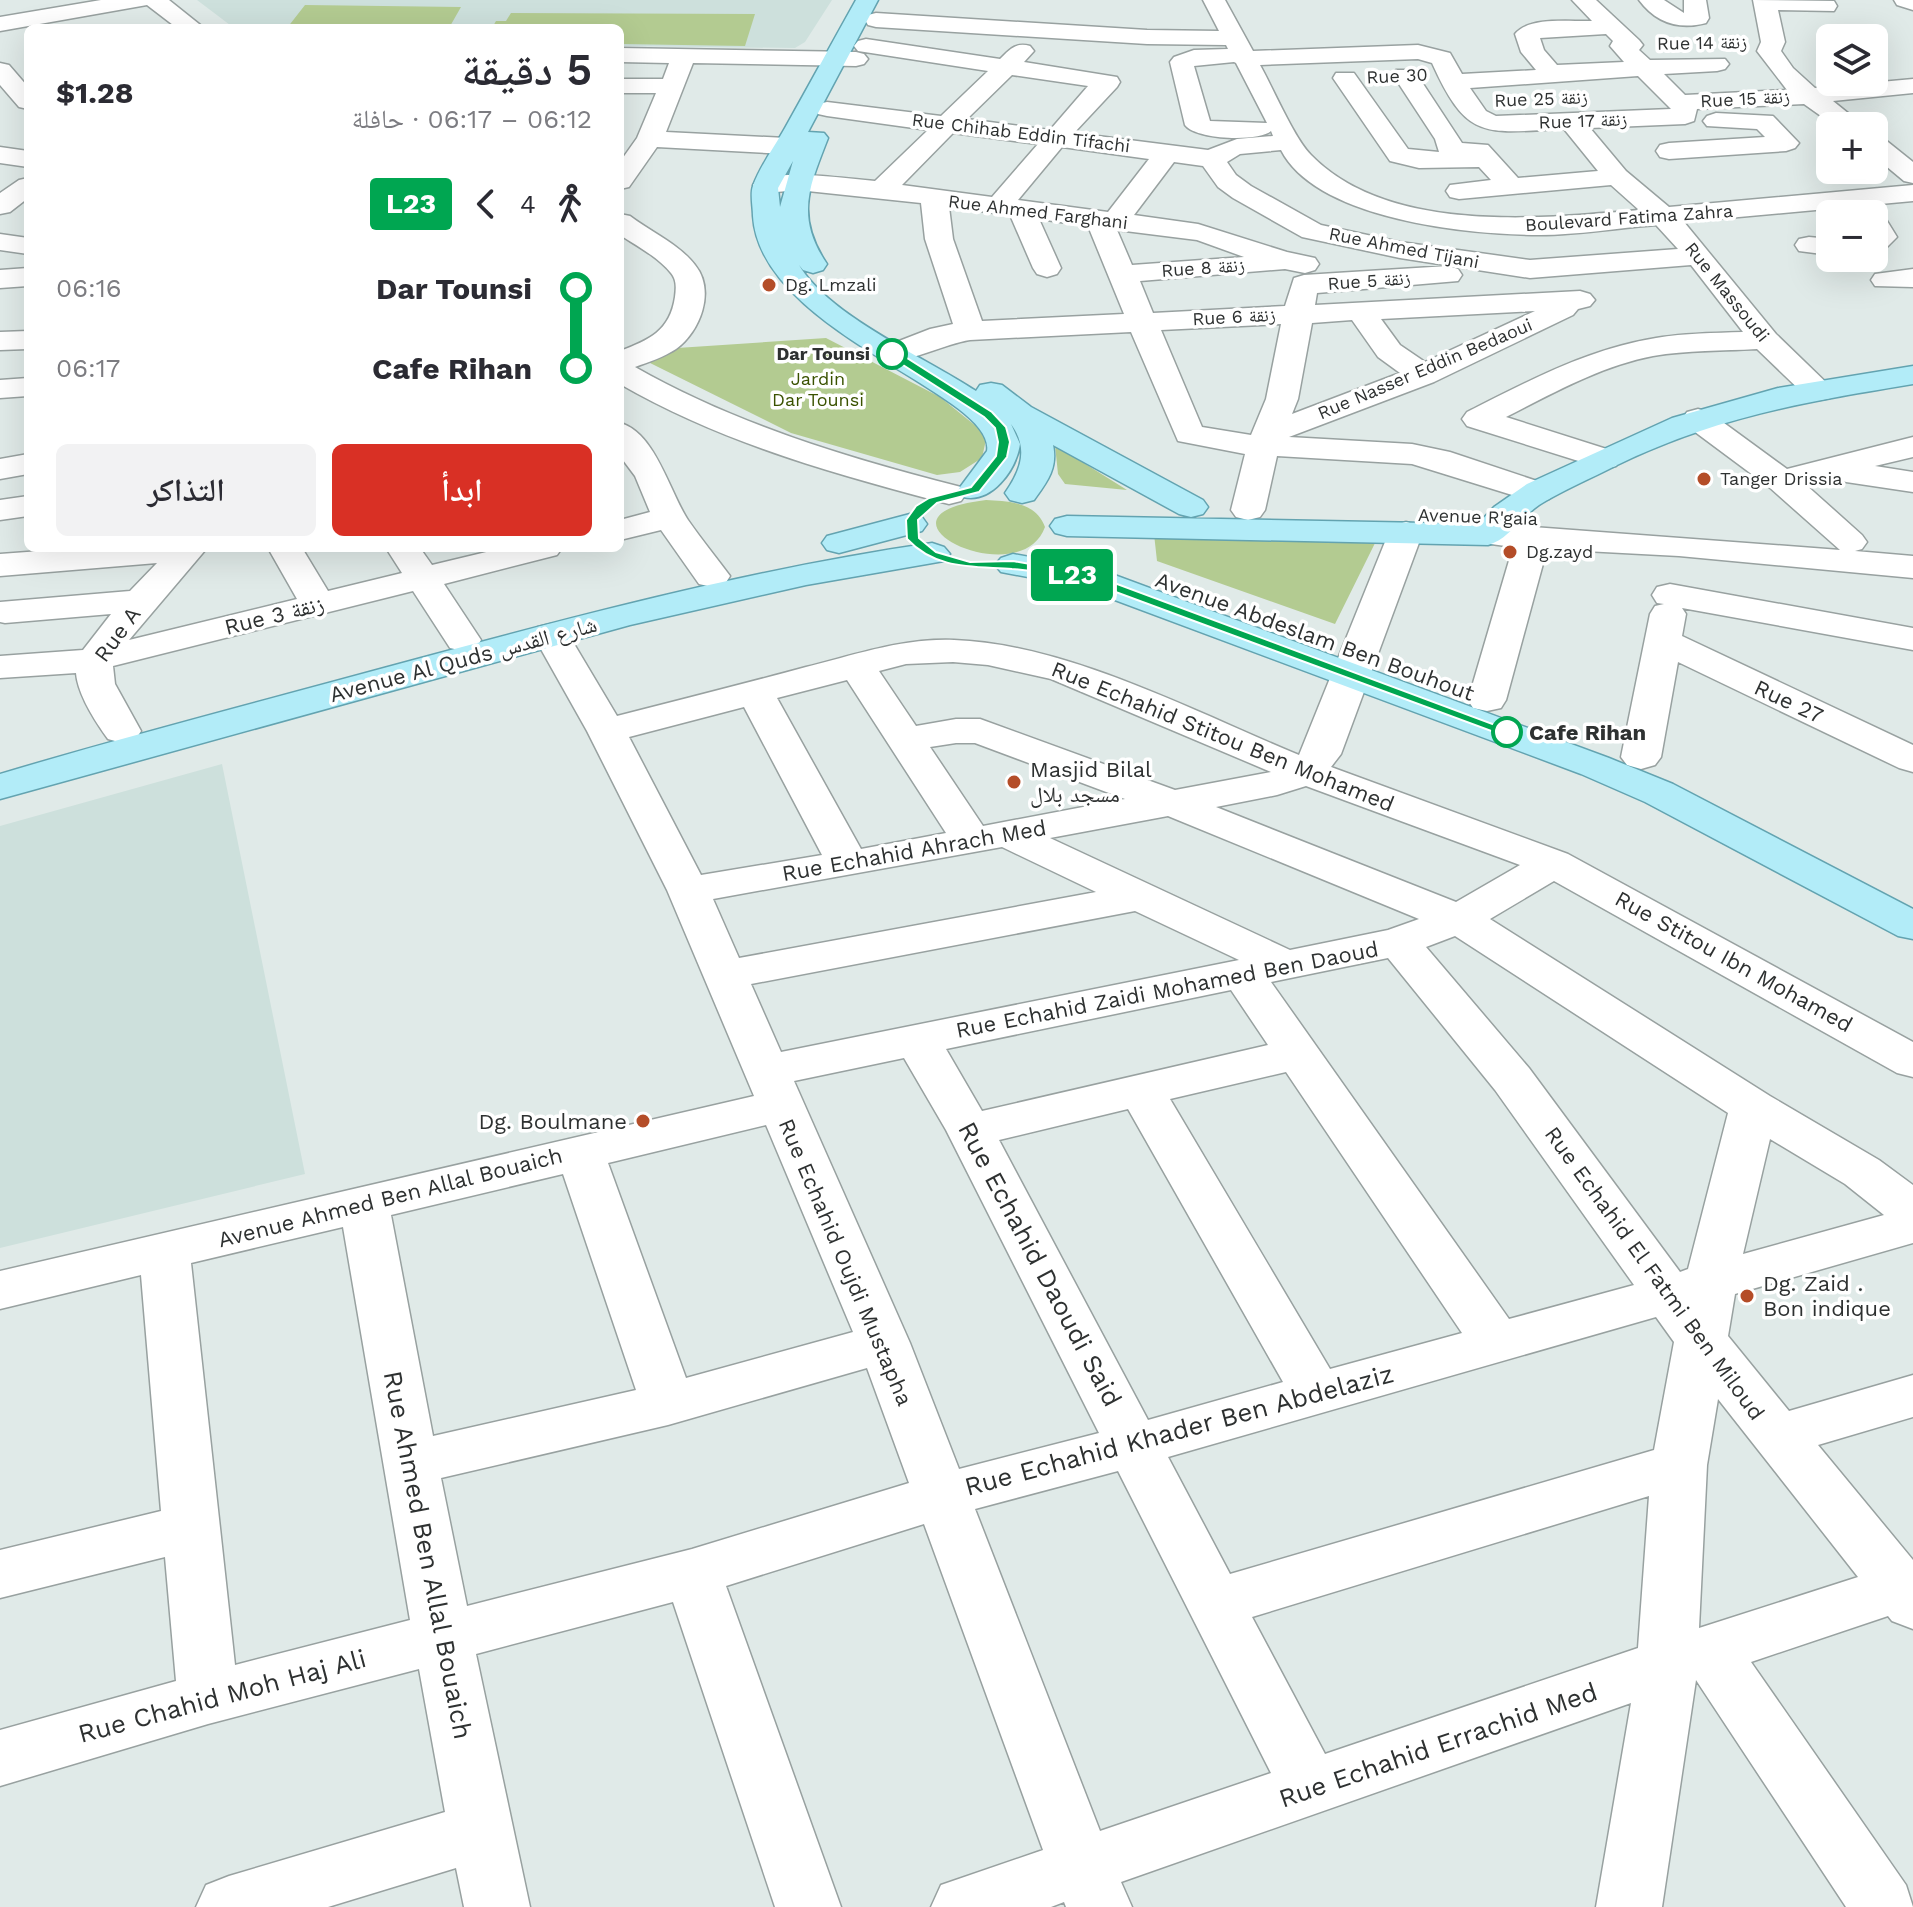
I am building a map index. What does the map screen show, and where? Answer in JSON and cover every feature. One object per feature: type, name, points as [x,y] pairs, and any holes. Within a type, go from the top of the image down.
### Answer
[{"type":"main road","points":[[868,26],[827,109],[798,182],[791,217],[808,259],[846,299],[876,322],[903,349],[1000,427],[1004,442],[1002,457],[939,504],[913,539],[971,562],[1043,556],[1065,534],[1060,512],[1032,496],[1031,483],[1038,452],[1036,436],[1023,415]]},
{"type":"main road","points":[[868,26],[786,146],[766,185],[762,205],[764,224],[790,276],[819,306],[1191,507]]},
{"type":"main road","points":[[1494,526],[1537,492],[1698,419],[1819,391],[1913,375]]},
{"type":"main road","name":"Avenue R'gaia","points":[[939,504],[1032,496],[1494,526]]},
{"type":"main road","name":"Avenue Al Quds شارع القدس","points":[[0,764],[712,576],[939,504]]},
{"type":"main road","name":"Avenue R'gaia","points":[[1065,534],[1406,532],[1494,526]]},
{"type":"main road","name":"Avenue Abdeslam Ben Bouhout","points":[[1065,534],[1659,793],[1913,926]]},
{"type":"main road","name":"Avenue Al Quds شارع القدس","points":[[0,787],[130,747],[551,635],[802,575],[971,562]]},
{"type":"main road","name":"Avenue Abdeslam Ben Bouhout","points":[[971,562],[1088,578],[1487,700],[1641,757],[1913,895]]},
{"type":"street","points":[[0,24],[45,22],[141,0]]},
{"type":"street","points":[[154,0],[187,24]]},
{"type":"street","points":[[1583,0],[1644,67],[1664,114],[1669,151]]},
{"type":"street","points":[[1650,0],[1670,18],[1691,13],[1736,50],[1832,112]]},
{"type":"street","points":[[1905,0],[1913,2]]},
{"type":"street","points":[[1751,99],[1736,50],[1764,2],[1827,11]]},
{"type":"street","points":[[624,55],[684,56],[981,4]]},
{"type":"street","points":[[1187,8],[1216,4]]},
{"type":"street","name":"Boulevard Fatima Zahra","points":[[1216,4],[1298,158],[1316,175],[1367,199],[1415,214],[1488,225],[1543,227],[1816,207]]},
{"type":"street","points":[[868,26],[1147,37],[1239,50],[1418,52],[1442,58],[1456,86],[1480,121],[1510,137]]},
{"type":"street","points":[[868,26],[1004,66],[1107,82],[1056,139],[1009,208],[1047,268]]},
{"type":"street","points":[[1551,73],[1533,52],[1527,34],[1545,30],[1621,39]]},
{"type":"street","points":[[1533,52],[1621,39]]},
{"type":"street","name":"Rue 14 زنقة","points":[[1621,39],[1736,50]]},
{"type":"street","points":[[881,190],[1024,49]]},
{"type":"street","points":[[1239,50],[1194,57],[1182,62],[1181,69],[1196,103],[1198,125],[1207,129],[1285,135]]},
{"type":"street","points":[[1456,86],[1546,77],[1551,73],[1644,67],[1736,50],[1802,63]]},
{"type":"street","points":[[624,171],[642,129],[661,113],[684,56]]},
{"type":"street","points":[[0,62],[24,60]]},
{"type":"street","points":[[0,70],[23,113]]},
{"type":"street","points":[[1459,191],[1720,175],[1786,143],[1761,120],[1696,121],[1664,114],[1616,95],[1593,70]]},
{"type":"street","points":[[1888,76],[1913,71]]},
{"type":"street","points":[[1405,75],[1448,139],[1451,150],[1481,155],[1512,187]]},
{"type":"street","name":"Rue 30","points":[[1345,78],[1405,75],[1456,86]]},
{"type":"street","name":"Rue 17 زنقة","points":[[1345,78],[1399,155],[1419,160],[1481,155],[1510,137],[1571,121],[1664,114]]},
{"type":"street","points":[[1888,82],[1913,86]]},
{"type":"street","points":[[624,86],[672,86]]},
{"type":"street","name":"Rue 25 زنقة","points":[[1456,86],[1616,95]]},
{"type":"street","points":[[1888,94],[1905,112]]},
{"type":"street","name":"Rue 15 زنقة","points":[[1664,114],[1751,99],[1816,95]]},
{"type":"street","name":"Rue Chihab Eddin Tifachi","points":[[827,109],[1168,152],[1220,170]]},
{"type":"street","name":"Rue Massoudi","points":[[1571,121],[1623,181],[1664,217],[1685,258],[1819,391]]},
{"type":"street","points":[[642,129],[786,146]]},
{"type":"street","points":[[1198,232],[1220,170],[1219,153],[1285,135]]},
{"type":"street","points":[[1558,147],[1590,145]]},
{"type":"street","points":[[1888,146],[1913,146]]},
{"type":"street","points":[[1669,151],[1788,207]]},
{"type":"street","points":[[1669,151],[1720,175],[1753,210]]},
{"type":"street","points":[[1168,152],[1107,220],[1123,274],[1185,431],[1197,437],[1265,439],[1412,454],[1438,459],[1537,492]]},
{"type":"street","points":[[1888,154],[1913,175]]},
{"type":"street","points":[[0,155],[24,158]]},
{"type":"street","name":"Rue Ahmed Tijani","points":[[1220,170],[1312,231],[1400,250],[1530,269],[1685,258]]},
{"type":"street","name":"Rue Ahmed Farghani","points":[[766,185],[798,182],[881,190],[1198,232],[1236,242],[1297,281]]},
{"type":"street","points":[[0,183],[24,186]]},
{"type":"street","points":[[0,209],[24,189]]},
{"type":"street","name":"Boulevard Fatima Zahra","points":[[1888,200],[1913,193]]},
{"type":"street","points":[[934,198],[939,239],[970,331]]},
{"type":"street","points":[[0,209],[24,215]]},
{"type":"street","points":[[624,225],[672,260],[687,273],[691,282],[683,328],[673,338],[624,360]]},
{"type":"street","points":[[1248,510],[1265,439],[1282,399],[1297,281],[1312,231]]},
{"type":"street","points":[[0,242],[24,245]]},
{"type":"street","name":"Rue Nasser Eddin Bedaoui","points":[[1265,439],[1423,375],[1580,300],[1685,258]]},
{"type":"street","name":"Rue 5 زنقة","points":[[1297,281],[1530,269]]},
{"type":"street","name":"Rue 8 زنقة","points":[[1123,274],[1297,281]]},
{"type":"street","points":[[0,279],[24,277]]},
{"type":"street","name":"Rue 6 زنقة","points":[[903,349],[970,331],[1143,321],[1297,281],[1362,313],[1580,300]]},
{"type":"street","points":[[0,306],[24,304]]},
{"type":"street","points":[[1362,313],[1389,351],[1423,375]]},
{"type":"street","points":[[0,341],[24,340]]},
{"type":"street","points":[[1604,459],[1478,419],[1539,388],[1630,353],[1672,345],[1765,340]]},
{"type":"street","points":[[624,373],[699,412],[939,504]]},
{"type":"street","points":[[0,389],[24,387]]},
{"type":"street","points":[[0,414],[24,413]]},
{"type":"street","points":[[1698,419],[1781,480],[1850,542]]},
{"type":"street","points":[[624,438],[651,475],[669,518],[712,576]]},
{"type":"street","points":[[1781,480],[1913,447]]},
{"type":"street","points":[[0,469],[24,465]]},
{"type":"street","points":[[1824,469],[1913,482]]},
{"type":"street","points":[[0,510],[24,507]]},
{"type":"street","points":[[624,529],[669,518]]},
{"type":"street","name":"Avenue R'gaia","points":[[1494,526],[1850,542],[1913,549]]},
{"type":"street","name":"Avenue R'gaia","points":[[1494,526],[1533,537],[1679,546],[1913,567]]},
{"type":"street","points":[[1306,772],[1321,754],[1406,532]]},
{"type":"street","points":[[1487,700],[1533,537]]},
{"type":"street","points":[[1641,757],[1679,546]]},
{"type":"street","points":[[0,648],[5,612],[6,564],[114,552]]},
{"type":"street","name":"Rue A","points":[[122,731],[96,684],[94,660],[141,601],[187,552]]},
{"type":"street","points":[[287,552],[318,604]]},
{"type":"street","name":"Rue 3 زنقة","points":[[0,667],[94,660],[318,604],[412,563],[507,552]]},
{"type":"street","points":[[412,563],[463,640]]},
{"type":"street","points":[[1670,595],[1913,639]]},
{"type":"street","points":[[5,612],[141,601]]},
{"type":"street","name":"Rue Echahid Oujdi Mustapha","points":[[551,635],[606,731],[688,890],[884,1343],[1090,1886]]},
{"type":"street","name":"Rue 27","points":[[1664,641],[1913,760]]},
{"type":"street","name":"Rue Echahid Stitou Ben Mohamed","points":[[606,731],[905,653],[953,651],[1016,658],[1062,670],[1306,772],[1553,863]]},
{"type":"street","points":[[856,664],[905,740],[990,838],[1139,897],[1265,970],[1297,1054],[1496,1342]]},
{"type":"street","points":[[756,694],[848,864]]},
{"type":"street","points":[[905,740],[956,731],[980,731],[1169,802],[1459,919],[1753,1107],[1862,1172],[1913,1211]]},
{"type":"street","name":"Rue Echahid Ahrach Med","points":[[688,890],[990,838],[1277,783],[1306,772]]},
{"type":"street","name":"Rue Echahid Zaidi Mohamed Ben Daoud","points":[[772,1088],[917,1040],[1398,942],[1459,919],[1553,863]]},
{"type":"street","name":"Rue Stitou Ibn Mohamed","points":[[1553,863],[1913,1062]]},
{"type":"street","points":[[723,975],[1139,897]]},
{"type":"street","name":"Rue Echahid El Fatmi Ben Miloud","points":[[1398,942],[1690,1288]]},
{"type":"street","name":"Rue Echahid Daoudi Said","points":[[917,1040],[970,1130],[1311,1789]]},
{"type":"street","points":[[970,1130],[1297,1054]]},
{"type":"street","name":"Avenue Ahmed Ben Allal Bouaich","points":[[0,1290],[580,1152],[772,1088]]},
{"type":"street","points":[[1141,1090],[1316,1393]]},
{"type":"street","points":[[1629,1907],[1688,1658],[1679,1465],[1703,1342],[1690,1288],[1753,1107]]},
{"type":"street","points":[[580,1152],[668,1404]]},
{"type":"street","name":"Rue Ahmed Ben Allal Bouaich","points":[[364,1202],[410,1463],[497,1907]]},
{"type":"street","name":"Rue Echahid Khader Ben Abdelaziz","points":[[445,1636],[692,1573],[940,1496],[1135,1445],[1913,1225]]},
{"type":"street","points":[[164,1252],[208,1698]]},
{"type":"street","name":"Rue Echahid El Fatmi Ben Miloud","points":[[1703,1342],[1776,1436],[1909,1592]]},
{"type":"street","points":[[410,1463],[668,1404],[884,1343]]},
{"type":"street","points":[[1776,1436],[1913,1396]]},
{"type":"street","points":[[1216,1603],[1679,1465]]},
{"type":"street","points":[[0,1574],[191,1527]]},
{"type":"street","points":[[692,1573],[808,1907]]},
{"type":"street","name":"Rue Echahid Errachid Med","points":[[964,1907],[1090,1886],[1311,1789],[1688,1658],[1909,1592]]},
{"type":"street","name":"Rue Chahid Moh Haj Ali","points":[[0,1758],[208,1698],[445,1636]]},
{"type":"street","points":[[1688,1658],[1883,1907]]},
{"type":"street","points":[[229,1907],[480,1831]]},
{"type":"shaded area","points":[[197,0],[832,0],[805,42],[795,48],[624,46],[624,24],[229,24]]},
{"type":"shaded area","points":[[222,764],[305,1174],[0,1248],[0,826]]},
{"type":"green space","points":[[305,5],[461,7],[451,24],[290,24]]},
{"type":"green space","points":[[511,13],[755,14],[745,46],[624,44],[624,24],[494,24],[496,21],[506,21]]},
{"type":"green space","name":"Jardin Dar Tounsi","points":[[826,338],[940,397],[987,435],[982,458],[960,472],[937,475],[791,433],[646,361],[662,349]]},
{"type":"green space","points":[[1055,445],[1127,490],[1065,484],[1058,474]]},
{"type":"green space","points":[[986,500],[1020,504],[1035,512],[1045,527],[1030,546],[1007,554],[981,553],[957,545],[941,533],[936,520],[950,508]]},
{"type":"green space","points":[[1154,534],[1378,537],[1335,624],[1157,561]]},
{"type":"bus line","name":"L23","points":[[892,354],[988,415],[1000,427],[1004,442],[1002,457],[975,490],[933,500],[920,508],[912,520],[913,539],[932,554],[969,565],[1013,565],[1088,578],[1507,732]]},
{"type":"place","name":"Dg. Lmzali","points":[[769,285]]},
{"type":"place","name":"Dar Tounsi","points":[[892,354]]},
{"type":"place","name":"Tanger Drissia","points":[[1704,479]]},
{"type":"place","name":"Dg.zayd","points":[[1510,552]]},
{"type":"place","name":"Cafe Rihan","points":[[1507,732]]},
{"type":"place","name":"Masjid Bilal مسجد بلال","points":[[1014,782]]},
{"type":"place","name":"Dg. Boulmane","points":[[643,1121]]},
{"type":"place","name":"Dg. Zaid . Bon indique","points":[[1747,1296]]}]
